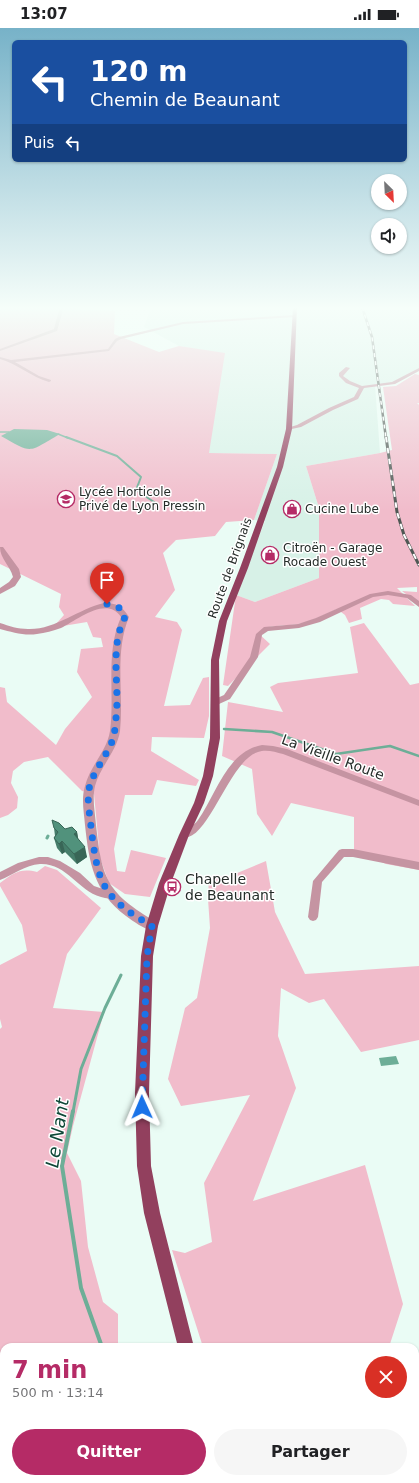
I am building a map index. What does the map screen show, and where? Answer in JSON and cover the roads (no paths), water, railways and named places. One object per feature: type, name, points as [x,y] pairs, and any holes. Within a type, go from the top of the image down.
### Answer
[{"type":"main road","name":"Route de Brignais","points":[[185,1343],[152,1213],[144,1166],[142,1093],[147,956],[152,926],[165,883],[199,803],[208,776],[215,738],[215,660],[223,621],[244,568],[280,467],[289,429],[292,375]]},
{"type":"street","points":[[34,375],[49,381]]},
{"type":"street","points":[[341,375],[348,382],[362,387],[394,383],[408,375]]},
{"type":"street","points":[[289,429],[299,426],[356,398],[362,387]]},
{"type":"street","points":[[0,549],[16,569],[17,577],[12,584],[0,592]]},
{"type":"street","points":[[216,702],[227,697],[254,657],[259,634],[266,629],[299,626],[318,620],[372,595],[388,593],[408,596],[419,605]]},
{"type":"street","points":[[0,626],[19,632],[33,632],[56,627],[99,606],[107,604],[117,606],[123,610],[125,617],[120,627],[116,652],[118,689],[113,738],[90,785],[88,799],[95,861],[100,878],[109,895],[135,916],[152,926]]},
{"type":"street","name":"La Vieille Route","points":[[184,836],[201,824],[218,792],[236,765],[244,756],[254,750],[269,748],[284,751],[419,803]]},
{"type":"street","points":[[313,917],[318,881],[342,853],[352,853],[419,866]]},
{"type":"street","points":[[0,876],[28,863],[43,859],[61,865],[77,876],[91,890],[109,895]]},
{"type":"waterway","points":[[0,432],[9,432]]},
{"type":"waterway","points":[[58,434],[68,438]]},
{"type":"waterway","points":[[66,437],[117,456],[141,477],[136,490],[157,504]]},
{"type":"waterway","points":[[224,729],[272,732],[336,754],[390,746],[419,756]]},
{"type":"waterway","name":"Le Nant","points":[[73,1112],[81,1069],[105,1008],[121,975]]},
{"type":"waterway","name":"Le Nant","points":[[73,1111],[62,1166],[81,1288],[101,1343]]},
{"type":"railway","points":[[377,375],[386,438]]},
{"type":"railway","points":[[386,437],[397,512],[404,535],[419,565]]},
{"type":"place","name":"Lycée Horticole Privé de Lyon Pressin","points":[[66,499]]},
{"type":"place","name":"Cucine Lube","points":[[292,509]]},
{"type":"place","name":"Citroën - Garage Rocade Ouest","points":[[270,555]]},
{"type":"place","name":"Chapelle de Beaunant","points":[[172,887]]}]
